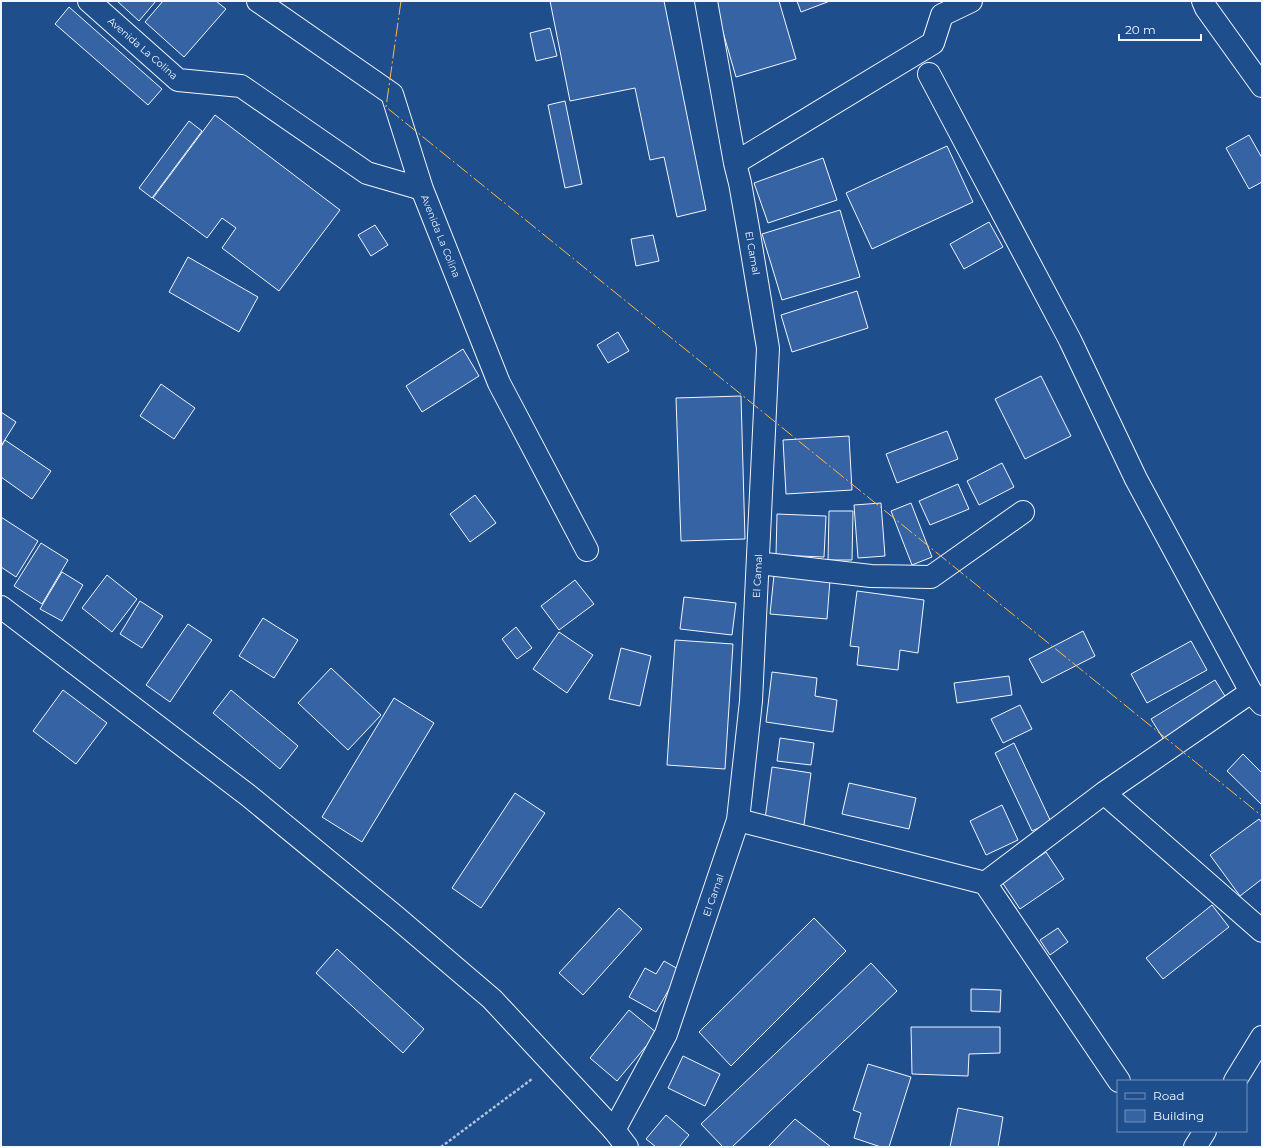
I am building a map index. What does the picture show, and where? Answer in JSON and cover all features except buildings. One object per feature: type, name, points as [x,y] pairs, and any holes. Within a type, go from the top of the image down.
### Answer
[{"type":"main road","name":"Avenida La Colina","points":[[89,1],[178,80],[240,86],[367,174],[422,189],[499,383],[587,550]]},
{"type":"main road","points":[[258,1],[392,94],[422,189]]},
{"type":"main road","name":"El Camal","points":[[614,1130],[666,1034],[738,820],[751,701],[768,348],[751,242],[735,163],[706,1]]},
{"type":"main road","points":[[735,163],[933,42],[942,15],[971,1]]},
{"type":"main road","points":[[1203,1],[1206,8],[1262,86]]},
{"type":"main road","points":[[929,74],[1070,340],[1136,479],[1256,698],[1104,793],[985,883]]},
{"type":"main road","points":[[758,563],[871,576],[931,577],[1022,512]]},
{"type":"main road","points":[[1,607],[249,796],[396,917],[492,999],[614,1130],[627,1147]]},
{"type":"main road","points":[[1104,793],[1262,931]]},
{"type":"main road","points":[[738,820],[985,883],[1118,1080]]},
{"type":"main road","points":[[1236,1080],[1262,1037]]},
{"type":"main road","points":[[1195,1147],[1204,1132]]},
{"type":"path","points":[[441,1147],[538,1076],[551,1063]]},
{"type":"power","points":[[401,1],[386,107],[1262,816]]}]
